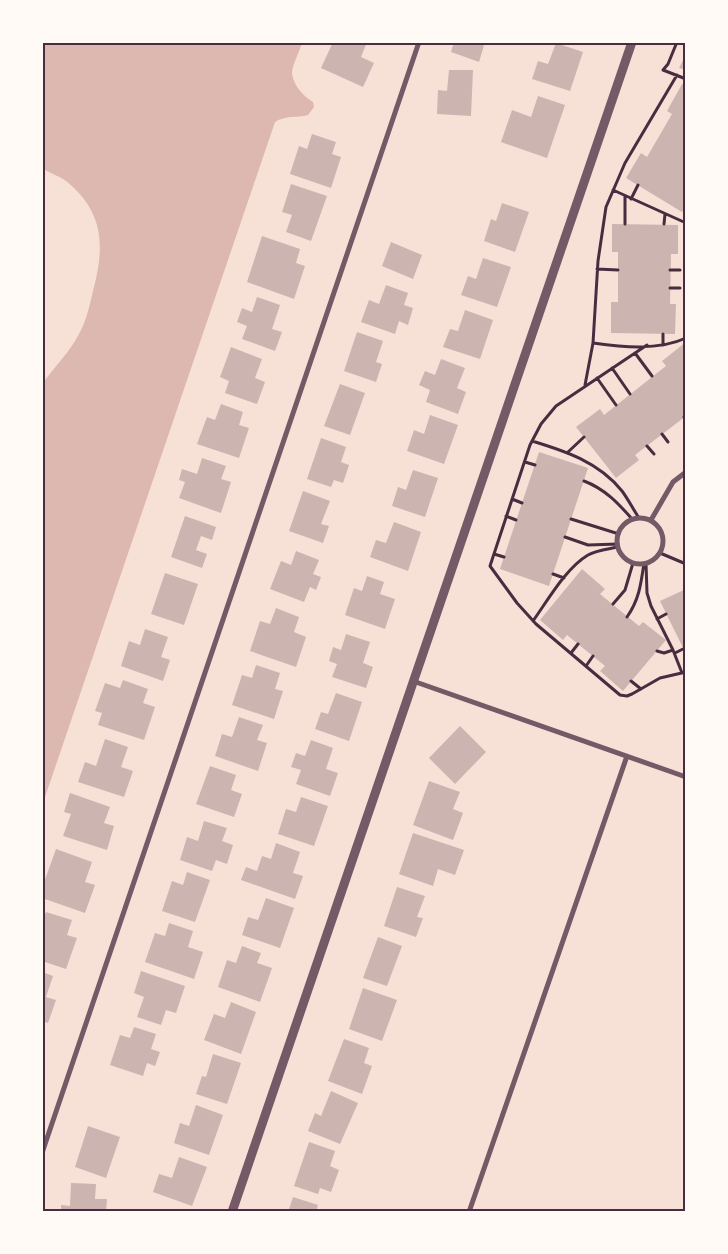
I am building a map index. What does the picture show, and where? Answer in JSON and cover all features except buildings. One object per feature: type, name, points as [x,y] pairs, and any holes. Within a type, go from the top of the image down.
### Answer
[{"type":"street","points":[[42,1153],[419,42]]},
{"type":"street","points":[[232,1212],[632,42]]},
{"type":"street","points":[[651,520],[673,482],[686,472]]},
{"type":"street","points":[[639,518],[651,520],[657,525],[663,538],[660,553],[655,559],[645,563],[633,563],[622,554],[618,546],[619,534],[624,526],[639,518]]},
{"type":"street","points":[[413,681],[686,777]]},
{"type":"street","points":[[468,1212],[627,756]]},
{"type":"path","points":[[677,42],[668,64],[663,70],[686,79]]},
{"type":"path","points":[[584,386],[594,343],[597,269],[603,222],[613,190],[625,163],[676,75]]},
{"type":"path","points":[[631,199],[638,186]]},
{"type":"path","points":[[613,190],[686,224]]},
{"type":"path","points":[[625,196],[625,224]]},
{"type":"path","points":[[664,214],[664,224]]},
{"type":"path","points":[[597,269],[618,270]]},
{"type":"path","points":[[670,270],[680,270]]},
{"type":"path","points":[[670,288],[680,288]]},
{"type":"path","points":[[663,334],[663,345]]},
{"type":"path","points":[[594,343],[648,346],[663,345],[686,338]]},
{"type":"path","points":[[645,563],[647,593],[657,619],[684,673],[660,678],[627,696],[620,695],[533,620],[517,604],[490,566],[532,441],[541,424],[556,406],[596,378],[648,346]]},
{"type":"path","points":[[635,353],[652,376]]},
{"type":"path","points":[[612,368],[630,394]]},
{"type":"path","points":[[596,378],[616,405]]},
{"type":"path","points":[[662,434],[668,442]]},
{"type":"path","points":[[568,452],[584,437]]},
{"type":"path","points":[[532,441],[581,458],[607,476],[622,492],[639,518]]},
{"type":"path","points":[[647,446],[654,454]]},
{"type":"path","points":[[525,462],[534,465]]},
{"type":"path","points":[[584,481],[597,486],[611,496],[633,520]]},
{"type":"path","points":[[512,499],[522,503]]},
{"type":"path","points":[[506,516],[516,520]]},
{"type":"path","points":[[571,519],[619,534]]},
{"type":"path","points":[[565,537],[588,545],[618,546]]},
{"type":"path","points":[[533,620],[564,578],[589,553],[618,546]]},
{"type":"path","points":[[660,553],[686,564]]},
{"type":"path","points":[[494,554],[504,557]]},
{"type":"path","points":[[613,604],[625,590],[633,563]]},
{"type":"path","points":[[627,617],[637,602],[645,563]]},
{"type":"path","points":[[553,574],[564,578]]},
{"type":"path","points":[[657,619],[666,614]]},
{"type":"path","points":[[571,653],[578,644]]},
{"type":"path","points":[[657,650],[664,653],[683,649]]},
{"type":"path","points":[[586,666],[593,656]]},
{"type":"path","points":[[631,682],[641,689]]},
{"type":"shaded area","points":[[43,42],[302,43],[292,73],[294,82],[306,97],[313,102],[314,107],[308,115],[275,122],[43,803],[43,383],[71,347],[84,323],[97,271],[100,242],[94,216],[88,204],[66,181],[43,169]]}]
